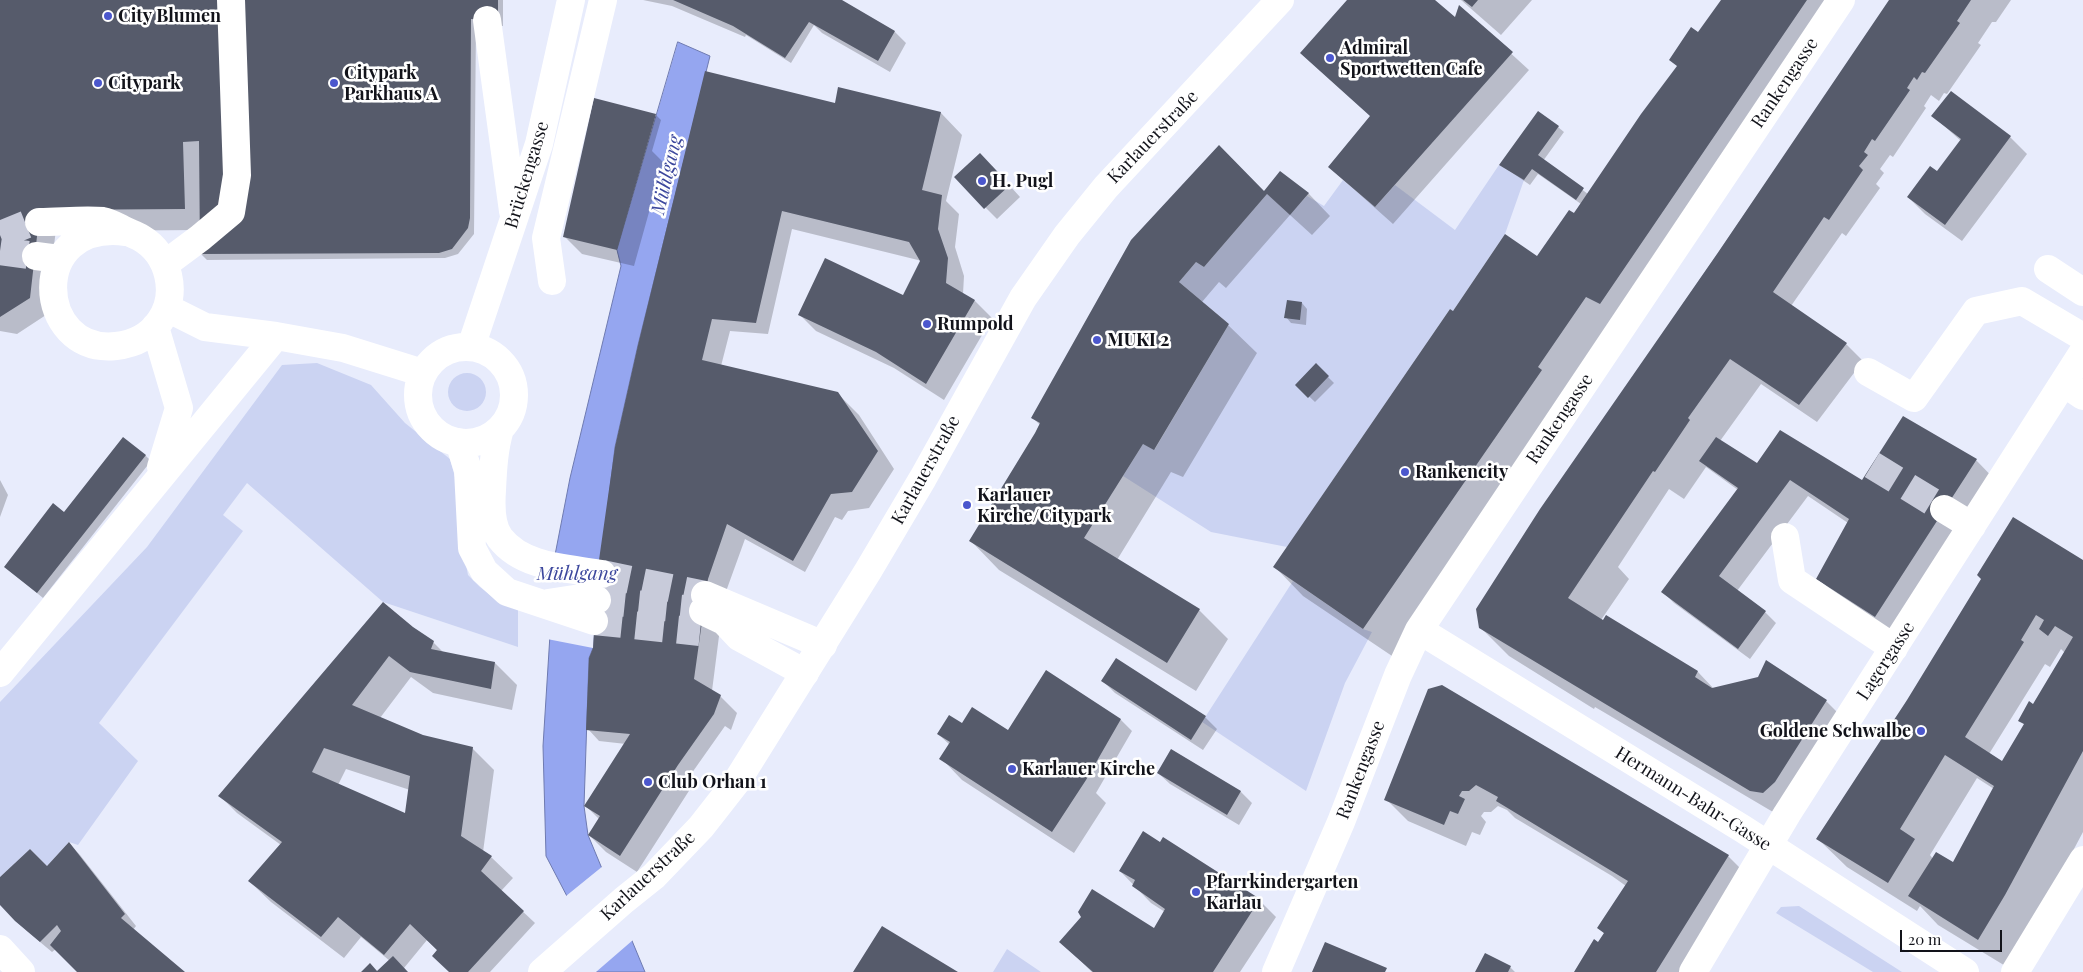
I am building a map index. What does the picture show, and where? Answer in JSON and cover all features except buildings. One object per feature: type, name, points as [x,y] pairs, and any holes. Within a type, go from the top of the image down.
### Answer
[{"type":"street","points":[[165,264],[231,212],[237,175],[231,0]]},
{"type":"street","name":"Brückengasse","points":[[471,347],[539,144],[571,0]]},
{"type":"street","name":"Brückengasse","points":[[552,281],[546,238],[603,0]]},
{"type":"street","name":"Karlauerstraße","points":[[542,972],[654,876],[701,827],[737,780],[823,645],[923,478],[1023,298],[1040,271],[1081,216],[1106,187],[1280,0]]},
{"type":"street","name":"Rankengasse","points":[[1276,972],[1341,822],[1398,675],[1419,630],[1841,0]]},
{"type":"street","points":[[487,20],[514,217]]},
{"type":"street","points":[[39,222],[105,221],[142,238],[155,250],[165,264],[170,286],[161,318],[179,408],[158,479]]},
{"type":"street","points":[[126,232],[109,230],[92,233],[47,257],[54,302],[59,315],[77,336],[92,344],[110,347],[127,345],[142,338],[161,318]]},
{"type":"street","points":[[2048,269],[2083,292]]},
{"type":"street","points":[[1868,372],[1914,398],[1976,310],[2022,301],[2083,337]]},
{"type":"street","points":[[161,318],[205,327],[276,336],[343,348],[423,373]]},
{"type":"street","points":[[0,673],[276,336]]},
{"type":"street","points":[[459,442],[468,470],[472,548],[484,571],[507,592],[541,604],[587,597],[598,598],[548,565],[517,553],[499,537],[491,512],[494,451],[500,429],[511,412],[514,393],[513,383],[498,358],[481,349],[461,346],[442,352],[428,365],[420,382],[418,400],[423,417],[434,431],[459,442],[481,440],[500,429]]},
{"type":"street","name":"Lagergasse","points":[[1693,972],[1767,846],[1972,526],[2073,389],[2083,352]]},
{"type":"street","points":[[1944,509],[1972,526]]},
{"type":"street","points":[[1786,537],[1792,580],[1894,648]]},
{"type":"street","points":[[805,673],[739,636],[720,638],[703,613],[823,645]]},
{"type":"street","name":"Hermann-Bahr-Gasse","points":[[1419,630],[1767,846],[1965,972]]},
{"type":"street","points":[[2015,972],[2083,860]]},
{"type":"street","points":[[0,948],[21,972]]},
{"type":"shaded area","points":[[1499,165],[1524,180],[1505,234],[1453,311],[1450,309],[1287,547],[1211,532],[1123,476],[1143,444],[1155,449],[1229,324],[1179,282],[1196,262],[1204,267],[1267,194],[1290,214],[1307,196],[1324,206],[1343,180],[1375,207],[1395,185],[1455,230]]},
{"type":"shaded area","points":[[317,363],[371,385],[405,423],[450,459],[458,488],[458,522],[468,575],[498,601],[518,608],[518,647],[383,602],[247,483],[223,515],[243,531],[99,723],[138,761],[78,845],[69,842],[47,866],[30,849],[0,877],[0,702],[147,547],[282,365]]},
{"type":"shaded area","points":[[467,373],[481,378],[486,392],[481,406],[467,411],[453,406],[448,392],[453,378]]},
{"type":"shaded area","points":[[1293,581],[1363,629],[1372,632],[1345,683],[1306,791],[1202,722]]},
{"type":"shaded area","points":[[1799,906],[1902,972],[1873,972],[1776,913],[1781,907]]},
{"type":"shaded area","points":[[1007,949],[1041,972],[993,972]]},
{"type":"water","name":"Mühlgang","points":[[678,42],[710,56],[638,345],[615,447],[594,621],[593,648],[589,658],[584,806],[588,835],[645,972],[596,972],[570,902],[546,856],[543,746],[555,555],[570,478],[621,266],[617,250]]},
{"type":"pier","points":[[552,554],[599,560],[593,648],[547,639]]},
{"type":"pier","points":[[603,866],[633,940],[596,972],[593,972],[565,899],[566,896]]},
{"type":"tunnel","points":[[0,235],[30,223],[39,222]]},
{"type":"tunnel","points":[[0,251],[36,256]]},
{"type":"tunnel","points":[[1872,465],[1944,509]]},
{"type":"tunnel","points":[[602,574],[705,595]]},
{"type":"tunnel","points":[[597,600],[703,611]]},
{"type":"tunnel","points":[[594,621],[700,632]]},
{"type":"place","name":"City Blumen","points":[[108,16]]},
{"type":"place","name":"Admiral Sportwetten Cafe","points":[[1330,58]]},
{"type":"place","name":"Citypark","points":[[98,83]]},
{"type":"place","name":"Citypark Parkhaus A","points":[[334,83]]},
{"type":"place","name":"H. Pugl","points":[[982,181]]},
{"type":"place","name":"Rumpold","points":[[927,324]]},
{"type":"place","name":"MUKI 2","points":[[1097,340]]},
{"type":"place","name":"Rankencity","points":[[1405,472]]},
{"type":"place","name":"Karlauer Kirche/Citypark","points":[[967,505]]},
{"type":"place","name":"Goldene Schwalbe","points":[[1921,731]]},
{"type":"place","name":"Karlauer Kirche","points":[[1012,769]]},
{"type":"place","name":"Club Orhan 1","points":[[648,782]]},
{"type":"place","name":"Pfarrkindergarten Karlau","points":[[1196,892]]}]
